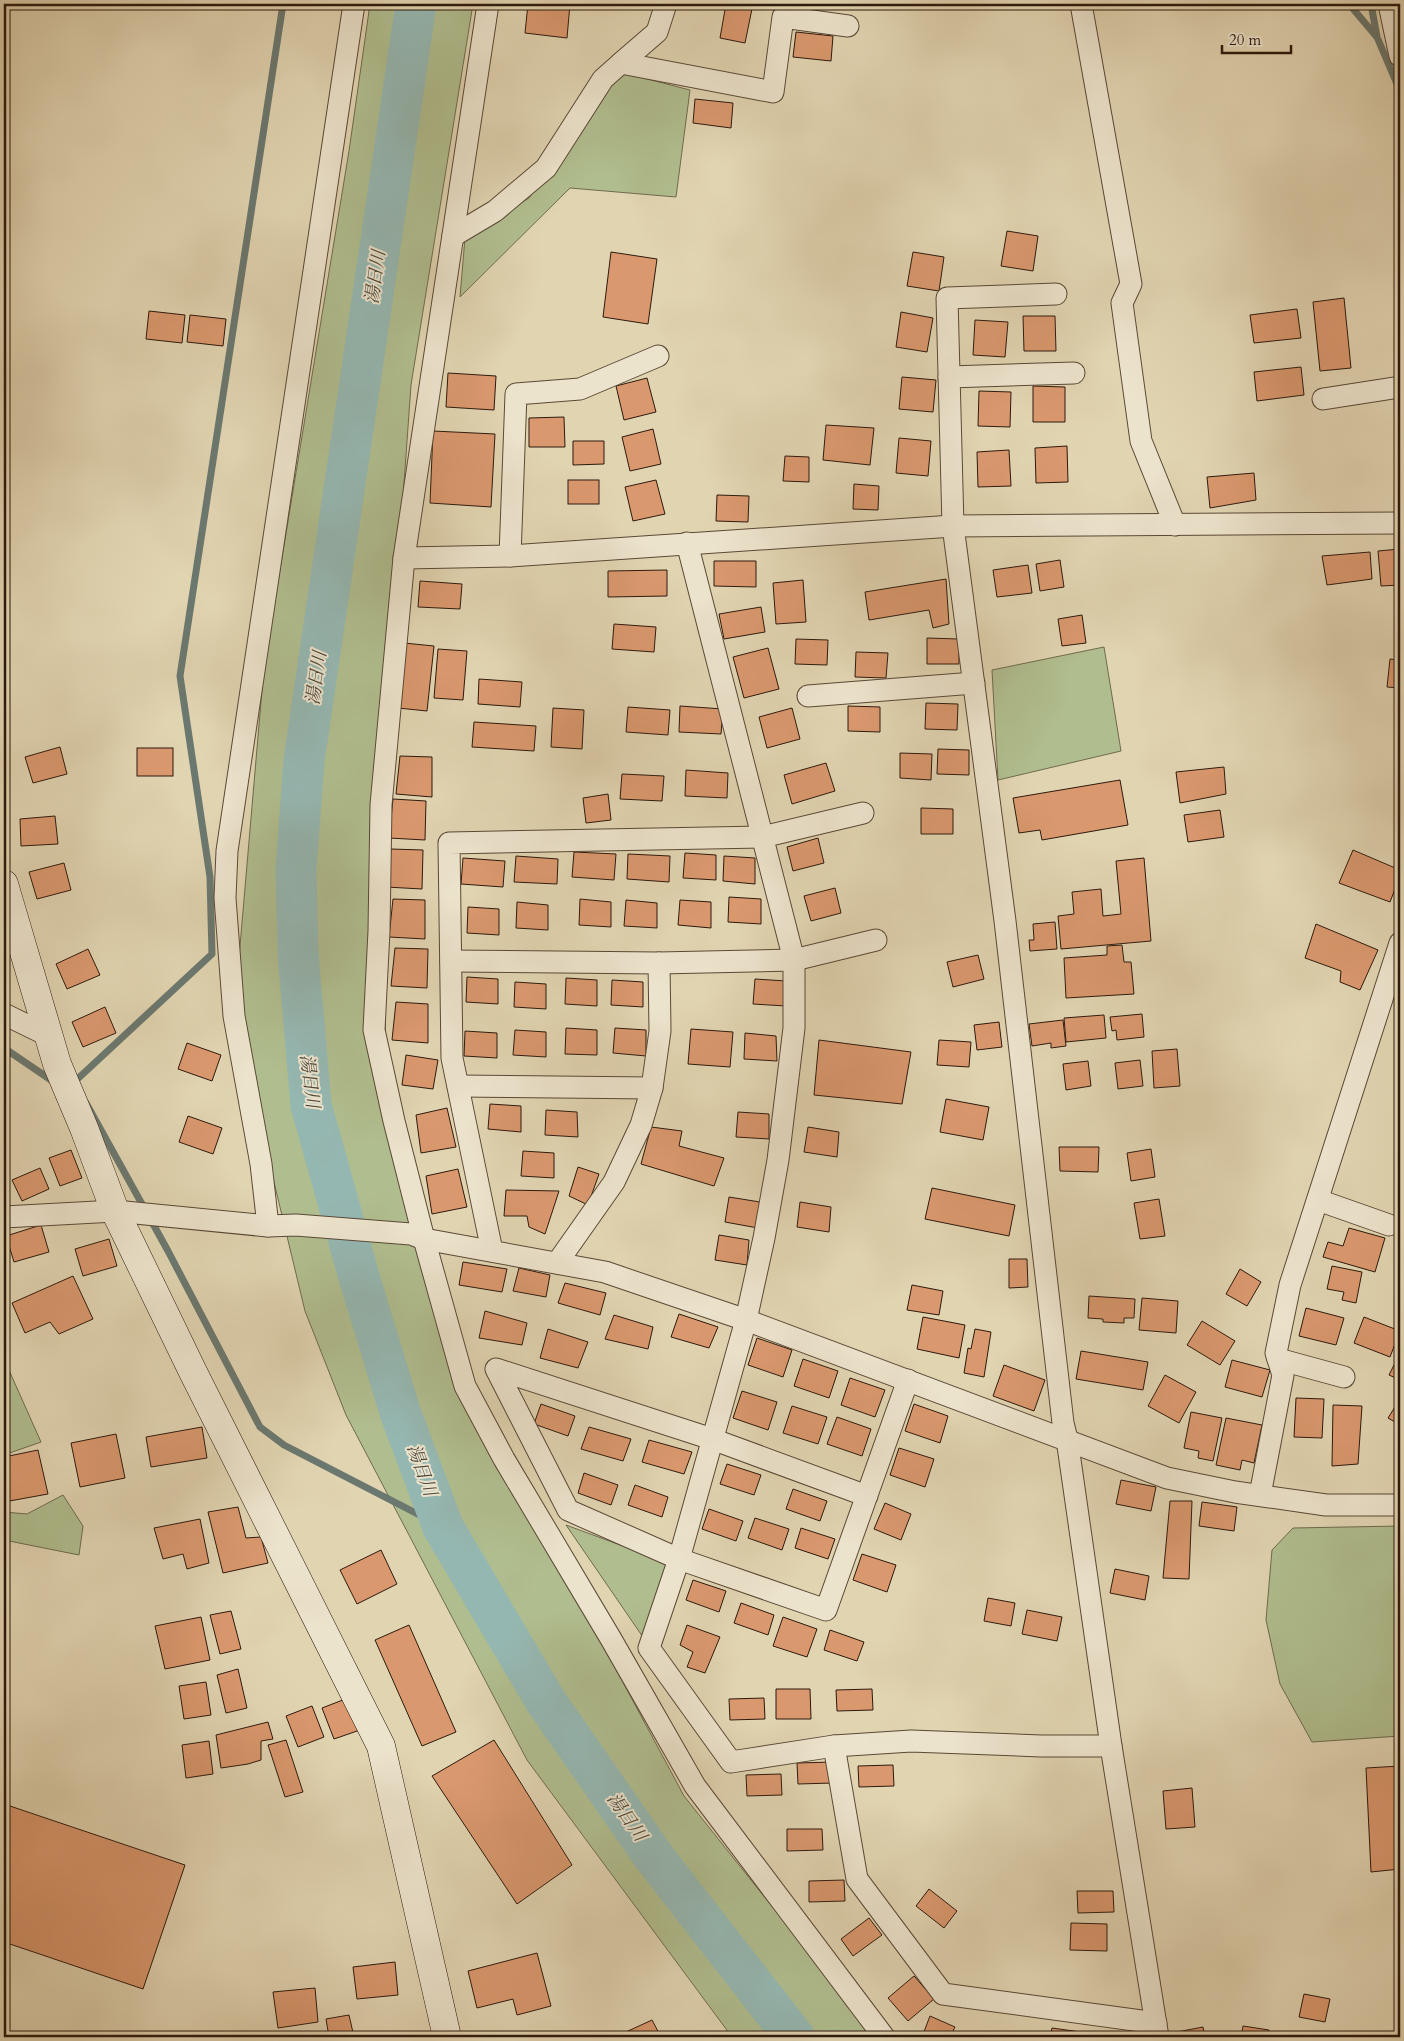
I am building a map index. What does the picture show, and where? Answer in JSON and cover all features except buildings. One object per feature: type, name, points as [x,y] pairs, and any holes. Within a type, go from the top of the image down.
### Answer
[{"type":"street","points":[[268,1226],[261,1164],[234,1016],[225,898],[227,851],[354,4]]},
{"type":"street","points":[[488,4],[404,558],[381,805],[379,931],[374,1030],[417,1236],[465,1386],[504,1459],[696,1786],[884,2037]]},
{"type":"street","points":[[453,236],[495,211],[546,168],[604,79],[657,32],[666,4]]},
{"type":"street","points":[[1081,4],[1131,284],[1122,303],[1141,441],[1175,525]]},
{"type":"street","points":[[1389,4],[1400,56]]},
{"type":"street","points":[[621,64],[773,92],[783,17],[848,26]]},
{"type":"street","points":[[834,1746],[857,1879],[943,1994],[1157,2030],[1111,1746],[1068,1439],[1063,1423],[1007,930],[952,526],[948,298],[1056,294]]},
{"type":"street","points":[[510,556],[516,394],[580,389],[658,356]]},
{"type":"street","points":[[949,377],[1074,373]]},
{"type":"street","points":[[1323,399],[1400,387]]},
{"type":"street","points":[[404,558],[510,556],[952,526],[1400,523]]},
{"type":"street","points":[[686,543],[794,960],[794,1028],[778,1160],[746,1320],[679,1559],[649,1648],[731,1762],[834,1746],[911,1741],[1041,1746],[1111,1746]]},
{"type":"street","points":[[808,696],[974,683]]},
{"type":"street","points":[[492,1251],[452,1058],[449,843],[762,837],[863,813]]},
{"type":"street","points":[[4,884],[49,1036],[73,1103],[202,1389],[381,1746],[447,2037]]},
{"type":"street","points":[[451,961],[659,963],[794,960],[876,940]]},
{"type":"street","points":[[1260,1495],[1283,1375],[1276,1353],[1290,1285],[1400,943]]},
{"type":"street","points":[[557,1263],[614,1182],[641,1125],[652,1088],[660,1031],[659,963]]},
{"type":"street","points":[[4,1014],[49,1036]]},
{"type":"street","points":[[458,1086],[652,1088]]},
{"type":"street","points":[[1318,1200],[1389,1225]]},
{"type":"street","points":[[4,1217],[123,1212],[268,1226],[296,1225],[417,1236],[605,1272],[746,1320],[1068,1439],[1167,1478],[1326,1506],[1400,1505]]},
{"type":"street","points":[[1278,1359],[1344,1377]]},
{"type":"street","points":[[867,1496],[712,1439],[496,1369],[568,1510],[679,1559],[826,1610],[867,1496],[908,1380]]},
{"type":"green space","points":[[370,4],[473,4],[411,385],[383,777],[386,1107],[477,1410],[684,1796],[876,2037],[732,2037],[527,1760],[346,1415],[305,1311],[234,1016],[264,667],[349,151]]},
{"type":"green space","points":[[620,72],[690,90],[676,197],[570,188],[460,297],[465,238],[529,198]]},
{"type":"green space","points":[[1104,647],[1121,751],[998,780],[992,670]]},
{"type":"green space","points":[[4,1359],[41,1442],[4,1455]]},
{"type":"green space","points":[[63,1495],[83,1526],[79,1555],[4,1540],[4,1512],[27,1514]]},
{"type":"green space","points":[[566,1525],[669,1563],[647,1643]]},
{"type":"green space","points":[[1400,1526],[1400,1736],[1312,1742],[1280,1684],[1266,1620],[1272,1550],[1293,1528]]},
{"type":"waterway","points":[[71,1085],[212,954],[210,877],[180,676],[283,4]]},
{"type":"waterway","name":"湯日川","points":[[416,4],[304,760],[296,870],[298,954],[311,1105],[359,1277],[401,1415],[443,1527],[545,1700],[654,1857],[794,2037]]},
{"type":"waterway","points":[[1349,4],[1376,36]]},
{"type":"waterway","points":[[1371,4],[1377,37],[1400,91]]},
{"type":"waterway","points":[[4,1048],[54,1082]]},
{"type":"waterway","points":[[86,1103],[168,1251],[260,1427],[284,1445],[443,1527]]}]
